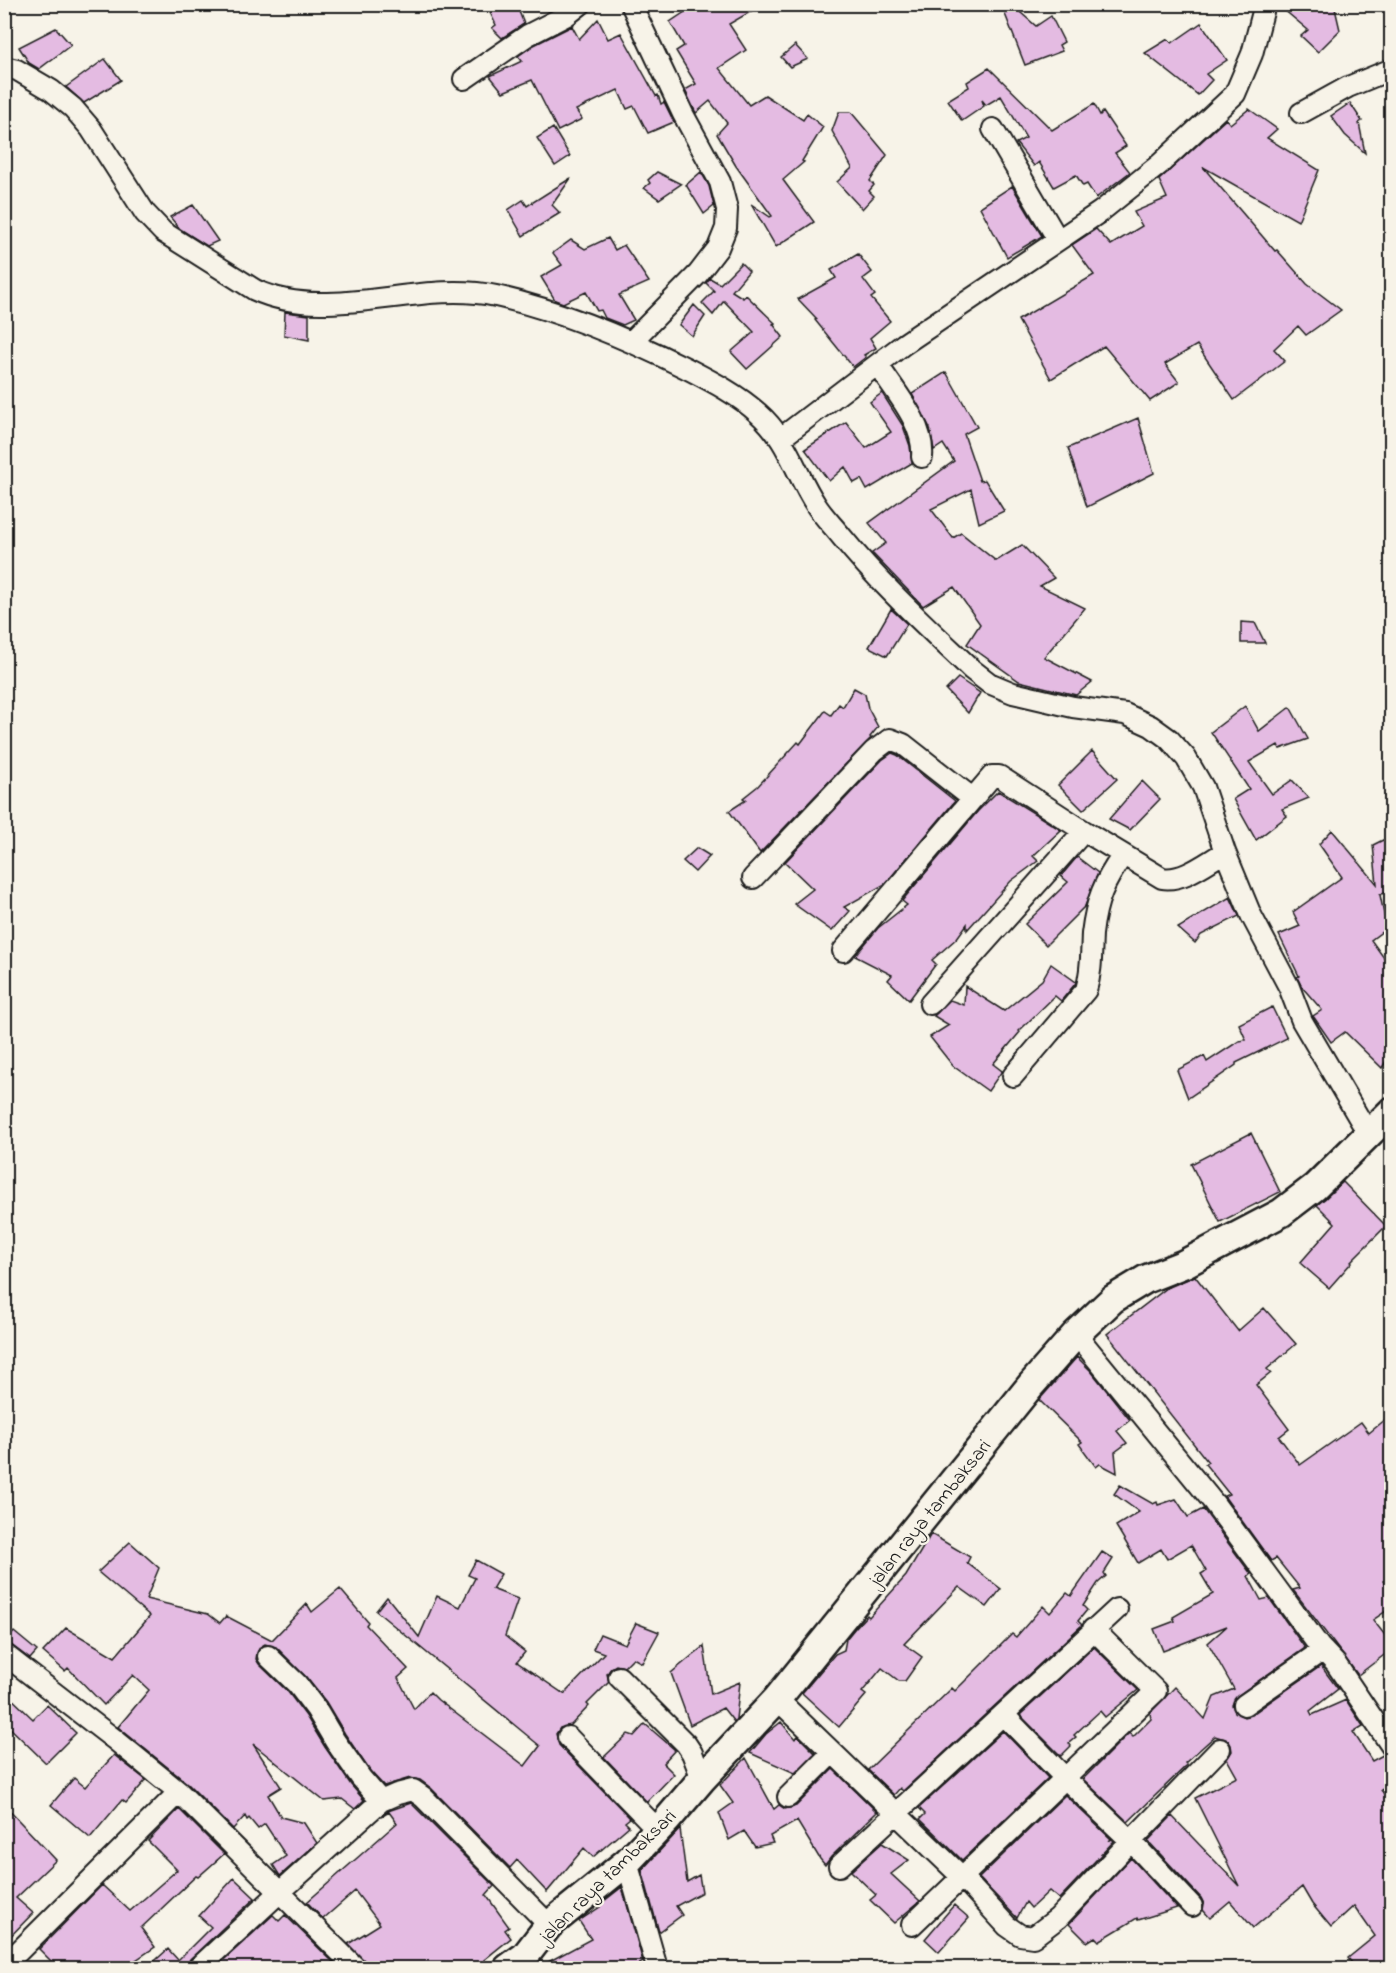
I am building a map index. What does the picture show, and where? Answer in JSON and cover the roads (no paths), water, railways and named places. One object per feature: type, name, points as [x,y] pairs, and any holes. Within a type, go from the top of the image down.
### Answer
[{"type":"street","points":[[464,79],[528,35],[567,15],[581,4]]},
{"type":"street","points":[[631,4],[683,114],[720,182],[727,209],[726,228],[718,248],[698,274],[632,341]]},
{"type":"street","points":[[781,438],[904,344],[1100,212],[1160,164],[1235,94],[1252,54],[1265,4]]},
{"type":"street","points":[[4,67],[16,70],[51,90],[73,108],[91,129],[145,213],[163,232],[269,297],[286,301],[325,302],[438,292],[467,291],[496,296],[632,341],[739,398],[760,415],[781,438],[816,505],[861,561],[971,669],[989,683],[1013,693],[1073,707],[1125,714],[1151,726],[1169,739],[1186,758],[1203,787],[1225,852],[1251,915],[1289,987],[1302,1021],[1383,1125]]},
{"type":"street","points":[[1301,113],[1348,87],[1392,69]]},
{"type":"street","points":[[993,129],[1058,240]]},
{"type":"street","points":[[878,366],[916,426],[923,446],[922,457]]},
{"type":"street","points":[[753,878],[874,751],[890,739],[903,744],[972,798]]},
{"type":"street","points":[[843,951],[992,776],[999,776],[1162,878],[1171,880],[1179,877],[1225,852]]},
{"type":"street","points":[[930,1004],[1084,831]]},
{"type":"street","points":[[1013,1076],[1086,990],[1091,975],[1092,933],[1098,901],[1105,880],[1123,855]]},
{"type":"street","name":"jalan raya tambaksari","points":[[508,1968],[525,1956],[549,1925],[627,1862],[777,1699],[1031,1385],[1076,1334],[1113,1299],[1146,1279],[1184,1264],[1281,1213],[1315,1187],[1383,1125]]},
{"type":"street","points":[[1076,1334],[1214,1503],[1323,1650],[1336,1664],[1392,1748]]},
{"type":"street","points":[[839,1866],[1117,1609]]},
{"type":"street","points":[[912,1925],[1156,1691],[1094,1629]]},
{"type":"street","points":[[1244,1706],[1323,1650]]},
{"type":"street","points":[[4,1654],[179,1792],[356,1968]]},
{"type":"street","points":[[268,1656],[297,1684],[361,1778],[381,1801]]},
{"type":"street","points":[[619,1677],[686,1744],[702,1779]]},
{"type":"street","points":[[777,1699],[962,1877],[1007,1926],[1020,1935],[1033,1937],[1058,1918],[1220,1749]]},
{"type":"street","points":[[1004,1715],[1131,1841],[1192,1906]]},
{"type":"street","points":[[568,1737],[657,1830]]},
{"type":"street","points":[[788,1797],[832,1753]]},
{"type":"street","points":[[198,1968],[381,1801],[413,1790],[423,1797],[549,1925]]},
{"type":"street","points":[[16,1964],[179,1792]]},
{"type":"street","points":[[627,1862],[657,1968]]}]
